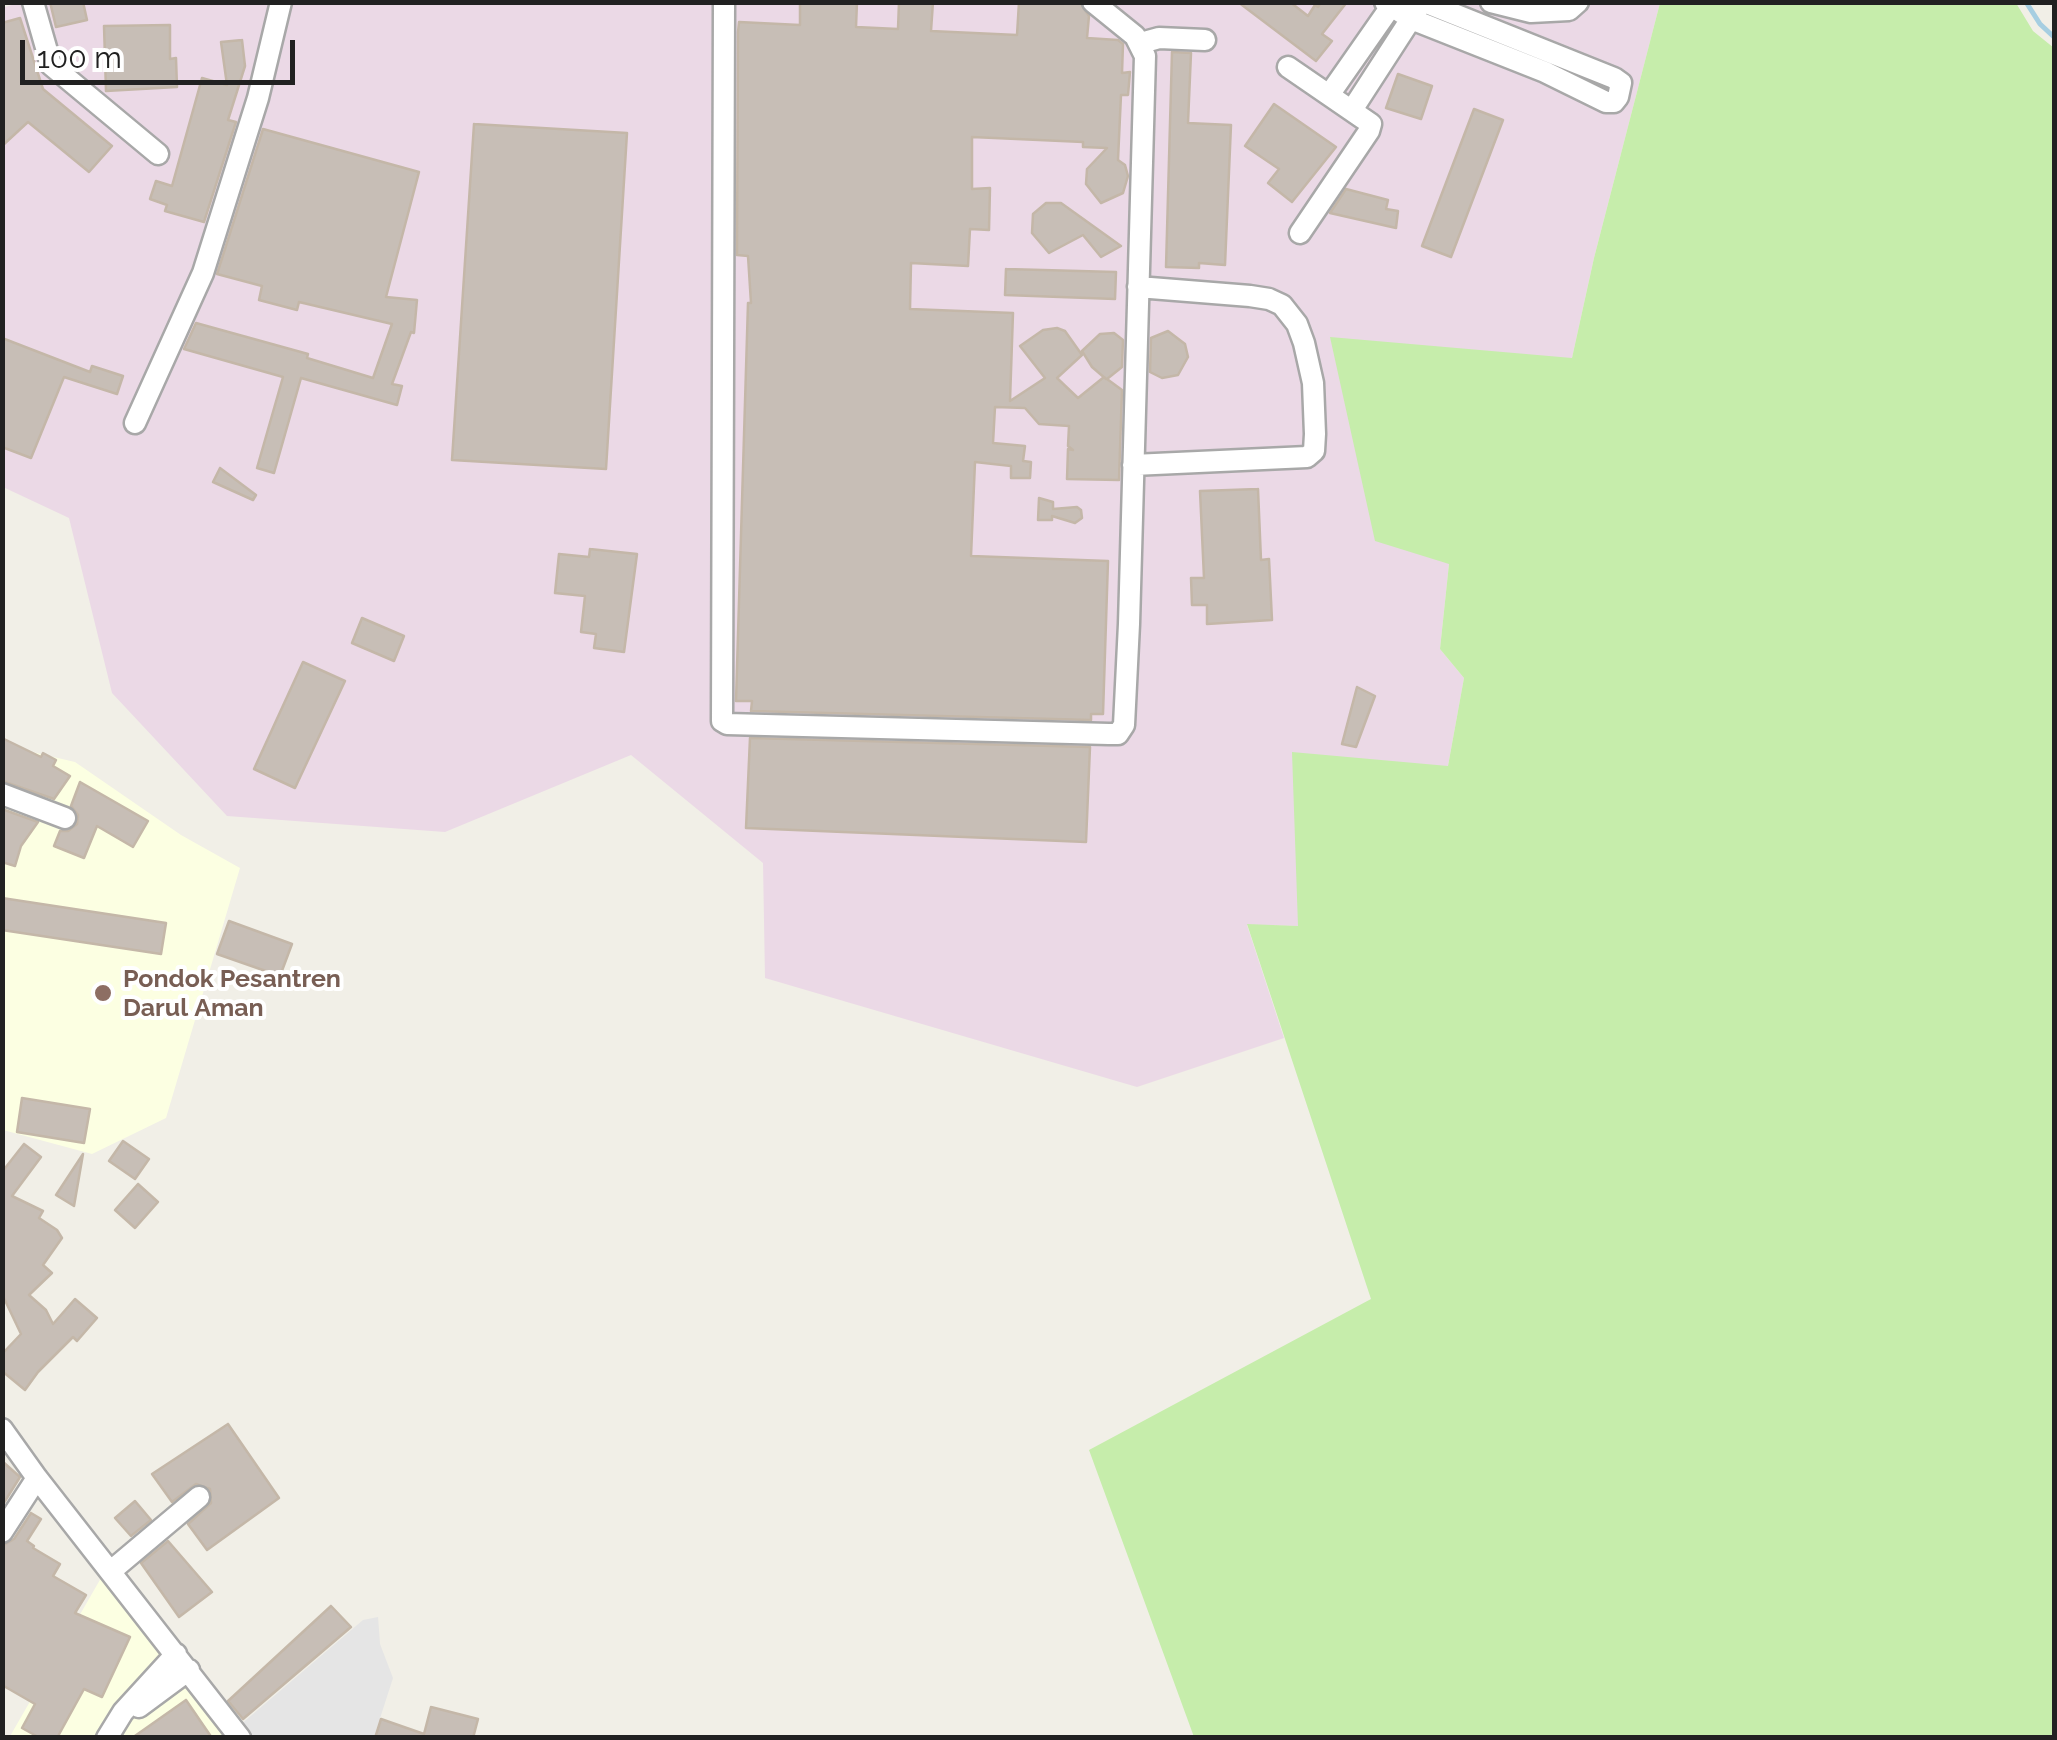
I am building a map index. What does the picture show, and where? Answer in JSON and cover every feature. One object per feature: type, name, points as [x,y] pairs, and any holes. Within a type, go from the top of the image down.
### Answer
[{"type":"street","points":[[33,2],[51,65],[158,154]]},
{"type":"street","points":[[135,423],[203,273],[258,98],[281,2]]},
{"type":"street","points":[[724,2],[720,690],[720,715],[724,723],[1118,734],[1124,725],[1145,56],[1141,43],[1092,2]]},
{"type":"street","points":[[1491,2],[1532,12],[1569,10],[1578,2]]},
{"type":"street","points":[[1329,95],[1390,4],[1419,8],[1614,78],[1620,83],[1618,97],[1614,102],[1606,102],[1419,8]]},
{"type":"street","points":[[1352,110],[1419,8]]},
{"type":"street","points":[[1141,43],[1172,37],[1205,40]]},
{"type":"street","points":[[1288,67],[1369,122],[1369,131],[1300,232]]},
{"type":"street","points":[[1133,466],[1307,457],[1314,451],[1315,434],[1307,356],[1298,324],[1282,305],[1269,298],[1138,287]]},
{"type":"street","points":[[2,794],[65,818]]},
{"type":"street","points":[[2,1428],[240,1738]]},
{"type":"street","points":[[2,1532],[37,1478]]},
{"type":"street","points":[[110,1571],[199,1497]]},
{"type":"street","points":[[107,1738],[123,1712],[137,1708],[182,1662]]},
{"type":"shaded area","points":[[18,3],[1660,3],[1572,358],[1449,564],[1440,649],[1464,678],[1448,766],[1298,926],[1247,925],[1284,1038],[1137,1087],[765,978],[763,863],[631,755],[445,832],[227,816],[112,693],[69,518],[3,487],[2,8]]},
{"type":"shaded area","name":"Pondok Pesantren Darul Aman","points":[[2,745],[75,762],[181,835],[240,868],[166,1118],[92,1154],[3,1130]]},
{"type":"shaded area","points":[[101,1578],[224,1737],[9,1738]]},
{"type":"shaded area","points":[[378,1617],[380,1644],[393,1678],[374,1737],[249,1737],[239,1726],[363,1620]]},
{"type":"green space","points":[[1660,3],[2016,3],[2033,31],[2054,48],[2054,1737],[1194,1737],[1089,1450],[1371,1299],[1247,924],[1298,926],[1292,752],[1448,766],[1464,678],[1440,649],[1449,564],[1375,541],[1330,337],[1572,358]]},
{"type":"building","points":[[50,2],[83,2],[87,20],[56,27]]},
{"type":"building","points":[[800,2],[857,2],[856,27],[898,29],[899,2],[933,2],[931,31],[1017,35],[1019,2],[1080,2],[1089,16],[1087,38],[1118,40],[1123,44],[1122,73],[1130,72],[1128,95],[1121,95],[1118,160],[1125,165],[1128,176],[1123,193],[1101,203],[1086,184],[1087,169],[1107,148],[1083,147],[1083,142],[972,137],[972,189],[990,188],[989,230],[970,229],[968,266],[911,263],[910,309],[1013,313],[1010,401],[1045,378],[1020,346],[1043,330],[1065,331],[1082,355],[1057,378],[1078,398],[1104,377],[1082,351],[1100,334],[1114,333],[1123,340],[1122,367],[1107,379],[1122,390],[1119,480],[1067,479],[1068,449],[1073,450],[1068,446],[1069,426],[1039,424],[1025,408],[995,407],[993,443],[1025,446],[1023,461],[1031,462],[1030,478],[1011,478],[1011,466],[975,462],[971,556],[1108,561],[1103,714],[1091,714],[1091,720],[751,711],[752,701],[736,701],[751,303],[748,256],[737,255],[738,32],[739,22],[800,25]]},
{"type":"building","points":[[1238,2],[1290,2],[1308,16],[1321,2],[1347,2],[1322,34],[1332,41],[1316,61]]},
{"type":"building","points":[[20,18],[43,89],[112,146],[89,172],[28,122],[2,146],[2,23]]},
{"type":"building","points":[[170,25],[170,59],[176,58],[177,87],[106,91],[104,26]]},
{"type":"building","points":[[242,40],[245,66],[228,120],[236,122],[204,222],[165,211],[167,205],[150,199],[156,181],[172,186],[202,78],[227,85],[221,42]]},
{"type":"building","points":[[1172,52],[1191,53],[1188,123],[1231,125],[1225,265],[1166,267]]},
{"type":"building","points":[[1398,74],[1432,86],[1421,119],[1386,108]]},
{"type":"building","points":[[1274,104],[1336,147],[1292,202],[1268,183],[1279,169],[1245,146]]},
{"type":"building","points":[[1474,109],[1503,120],[1451,257],[1422,246]]},
{"type":"building","points":[[474,124],[627,133],[606,469],[452,460]]},
{"type":"building","points":[[263,129],[419,172],[386,297],[417,300],[414,333],[411,332],[392,384],[402,386],[397,405],[301,378],[274,473],[257,468],[283,377],[184,349],[196,323],[308,354],[307,358],[373,378],[392,324],[299,302],[297,310],[259,300],[262,286],[217,274]]},
{"type":"building","points":[[1346,189],[1388,200],[1386,209],[1398,211],[1396,228],[1330,213]]},
{"type":"building","points":[[1046,203],[1061,203],[1121,246],[1101,257],[1083,235],[1049,253],[1032,233],[1033,214]]},
{"type":"building","points":[[1006,269],[1116,272],[1115,299],[1005,295]]},
{"type":"building","points":[[1168,331],[1185,344],[1188,357],[1178,375],[1162,378],[1150,372],[1151,338]]},
{"type":"building","points":[[2,338],[90,372],[92,366],[123,376],[117,394],[64,377],[31,458],[2,447]]},
{"type":"building","points":[[220,468],[256,495],[253,500],[213,482]]},
{"type":"building","points":[[1258,489],[1261,560],[1269,559],[1272,620],[1207,624],[1207,605],[1192,605],[1191,578],[1204,578],[1200,491]]},
{"type":"building","points":[[1039,498],[1053,502],[1053,509],[1077,507],[1082,518],[1075,523],[1052,516],[1052,520],[1038,520]]},
{"type":"building","points":[[590,549],[637,554],[624,652],[594,648],[596,634],[581,632],[585,596],[555,593],[559,554],[589,557]]},
{"type":"building","points":[[362,618],[404,636],[394,661],[352,643]]},
{"type":"building","points":[[303,662],[345,681],[295,788],[254,769]]},
{"type":"building","points":[[1357,687],[1375,696],[1356,747],[1342,744]]},
{"type":"building","points":[[2,738],[56,760],[53,766],[70,776],[54,799],[2,781]]},
{"type":"building","points":[[750,738],[1090,747],[1086,842],[746,828]]},
{"type":"building","points":[[80,782],[148,821],[133,847],[97,826],[84,858],[54,846],[60,831],[68,831],[77,824],[78,815],[71,806]]},
{"type":"building","points":[[2,809],[38,822],[21,846],[15,866],[2,862]]},
{"type":"building","points":[[2,898],[166,923],[161,954],[2,930]]},
{"type":"building","points":[[229,921],[292,944],[280,976],[217,954]]},
{"type":"building","points":[[22,1098],[90,1109],[84,1143],[17,1132]]},
{"type":"building","points":[[123,1141],[149,1159],[135,1179],[109,1161]]},
{"type":"building","points":[[24,1144],[41,1157],[12,1196],[43,1211],[39,1218],[62,1238],[43,1265],[52,1273],[29,1295],[46,1310],[53,1324],[75,1299],[97,1318],[77,1341],[73,1337],[38,1372],[25,1390],[2,1371],[2,1354],[21,1334],[2,1294],[2,1172]]},
{"type":"building","points":[[83,1154],[74,1206],[56,1195]]},
{"type":"building","points":[[138,1184],[158,1202],[135,1228],[115,1210]]},
{"type":"building","points":[[228,1424],[279,1498],[207,1550],[188,1524],[211,1503],[210,1489],[196,1484],[172,1502],[152,1474]]},
{"type":"building","points":[[2,1461],[20,1477],[2,1506]]},
{"type":"building","points":[[135,1501],[151,1520],[131,1536],[115,1518]]},
{"type":"building","points":[[31,1513],[41,1519],[27,1541],[60,1564],[53,1576],[86,1595],[75,1613],[130,1637],[102,1697],[84,1689],[57,1738],[40,1738],[22,1728],[35,1704],[2,1685],[2,1546],[14,1539]]},
{"type":"building","points":[[168,1541],[212,1592],[179,1617],[141,1563]]},
{"type":"building","points":[[331,1606],[351,1627],[243,1719],[228,1701]]},
{"type":"building","points":[[186,1700],[212,1738],[132,1738]]},
{"type":"building","points":[[431,1707],[478,1719],[473,1738],[375,1738],[381,1719],[424,1734]]},
{"type":"waterway","points":[[2026,2],[2054,37]]},
{"type":"place","name":"Pondok Pesantren Darul Aman","points":[[103,993]]}]
